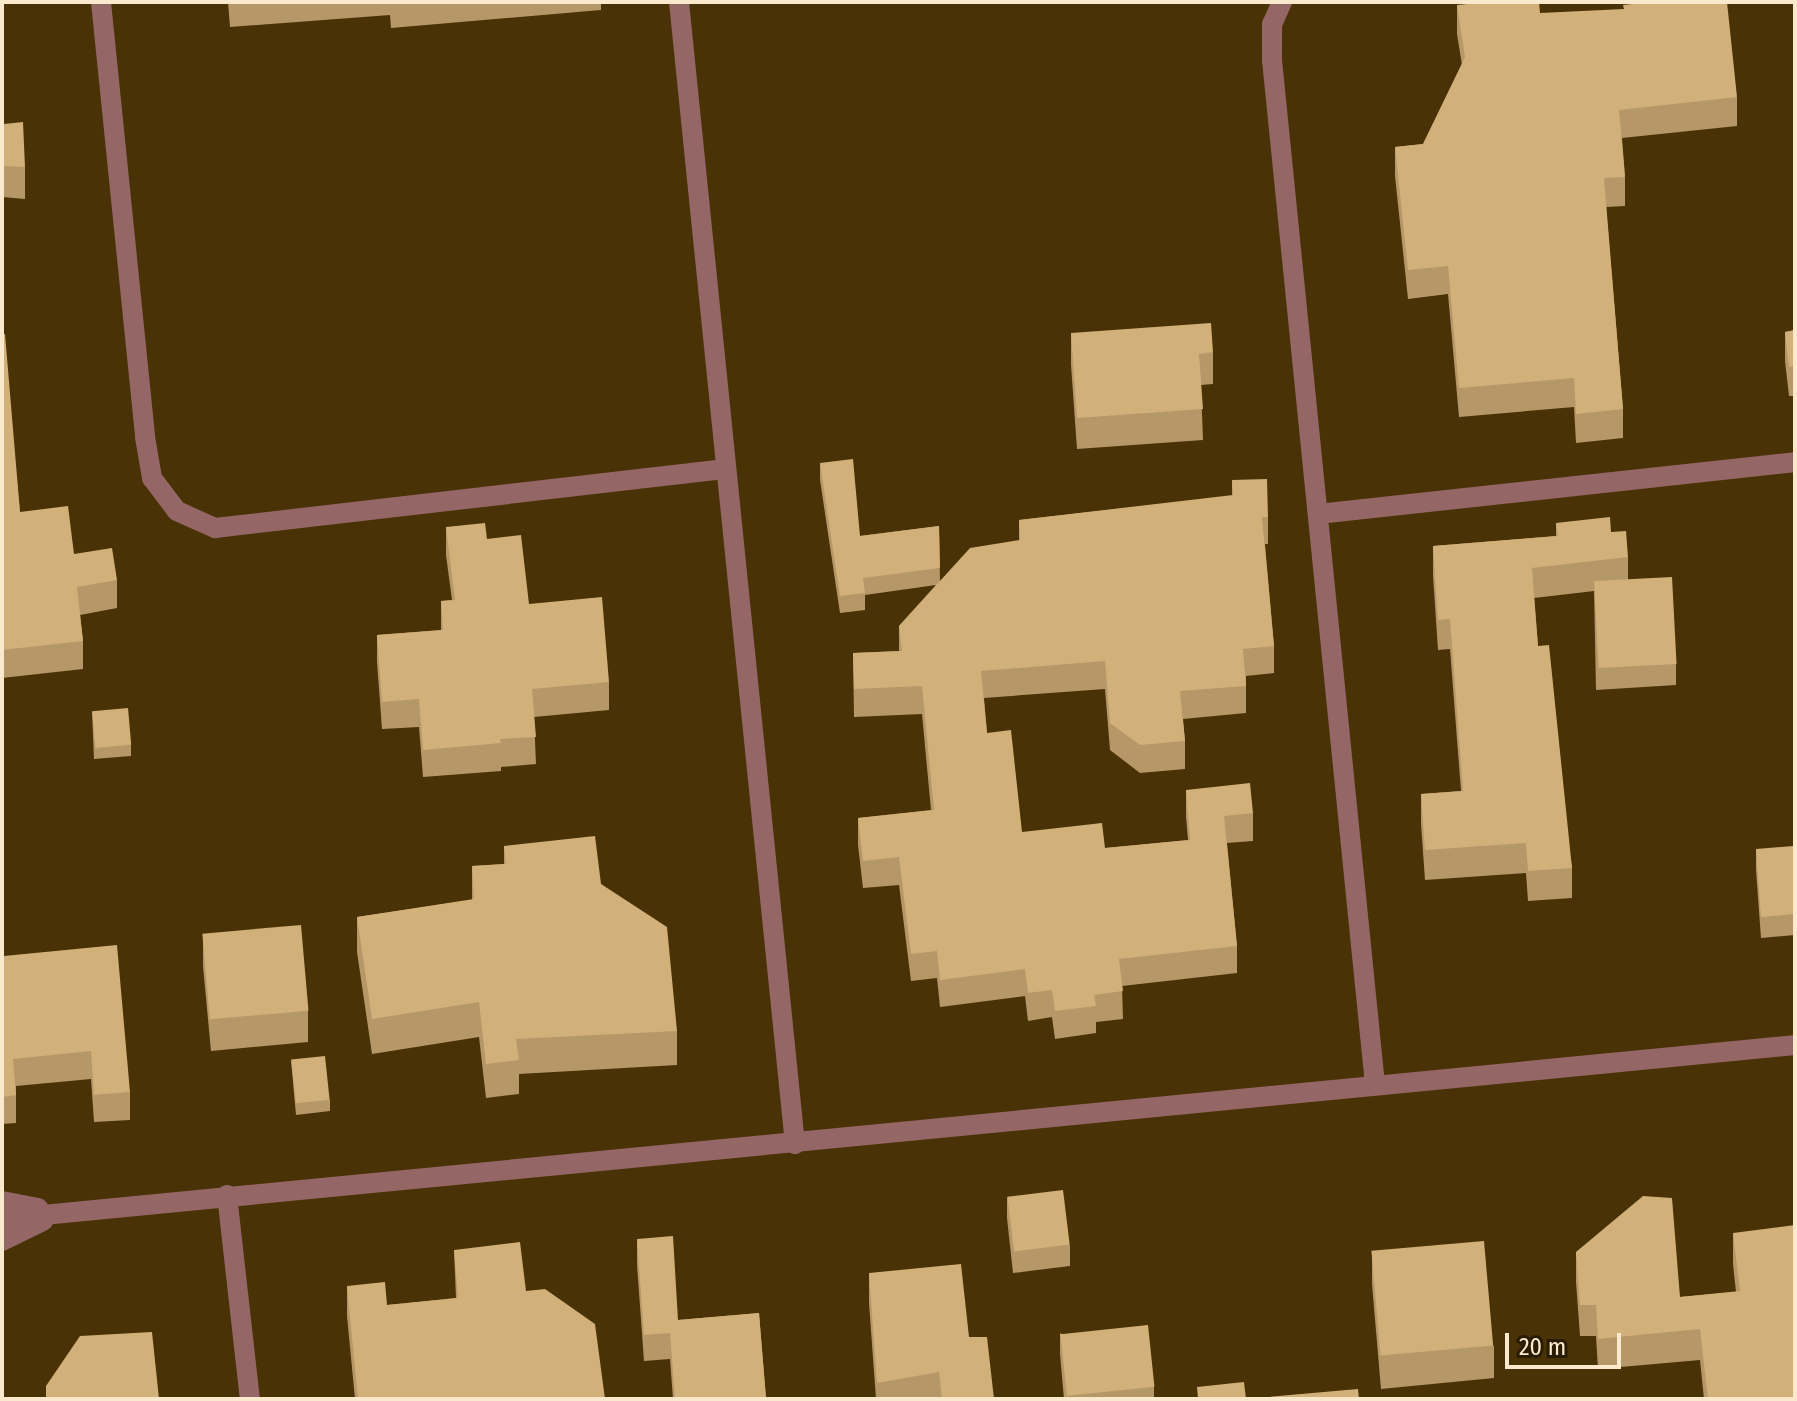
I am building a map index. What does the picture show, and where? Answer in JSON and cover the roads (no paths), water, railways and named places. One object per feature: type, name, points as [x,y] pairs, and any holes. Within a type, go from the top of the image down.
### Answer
[{"type":"street","points":[[101,2],[145,437],[152,478],[177,511],[215,528],[229,527],[724,469]]},
{"type":"street","points":[[679,2],[724,469],[795,1144]]},
{"type":"street","points":[[1282,2],[1272,24],[1272,60],[1375,1084]]},
{"type":"street","points":[[1318,514],[1795,462]]},
{"type":"street","points":[[2,1219],[1795,1045]]},
{"type":"street","points":[[227,1195],[250,1399]]},
{"type":"street","points":[[2,1201],[65,1212]]},
{"type":"street","points":[[2,1241],[65,1212]]}]
